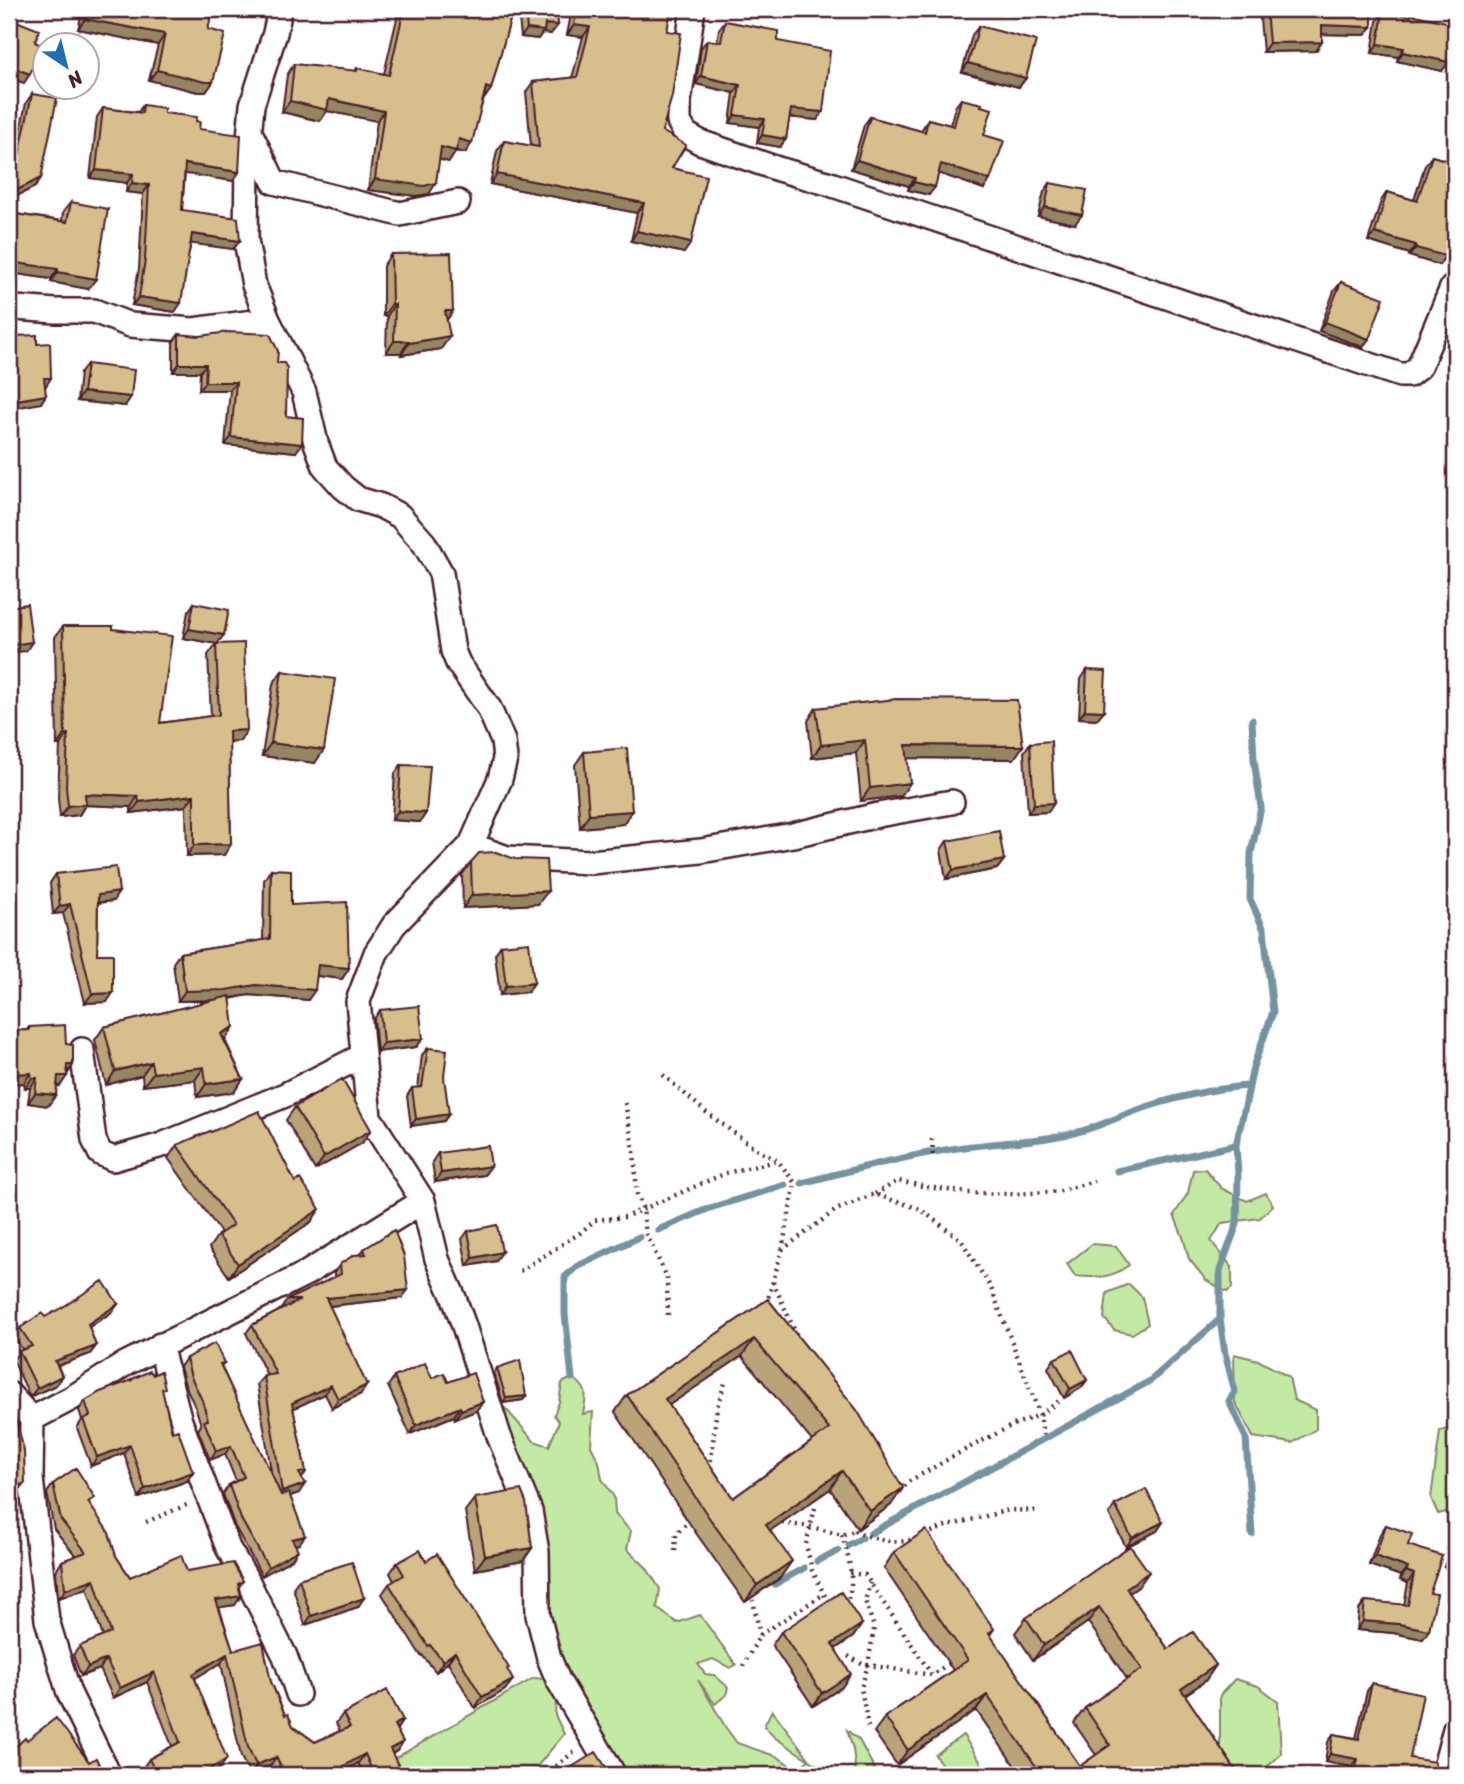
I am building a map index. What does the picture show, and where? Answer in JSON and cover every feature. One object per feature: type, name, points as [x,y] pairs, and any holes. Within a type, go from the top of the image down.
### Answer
[{"type":"street","points":[[277,9],[275,33],[252,104],[247,160],[246,240],[254,285],[268,320],[304,392],[316,443],[325,467],[358,499],[381,506],[400,516],[424,543],[441,573],[453,651],[458,663],[489,708],[503,741],[505,759],[500,779],[471,845],[394,925],[376,953],[358,1001],[369,1117],[422,1201],[437,1259],[464,1326],[499,1436],[530,1511],[537,1552],[538,1615],[549,1658],[558,1680],[614,1775]]},
{"type":"street","points":[[693,9],[679,101],[679,122],[686,134],[700,142],[1400,374],[1409,375],[1419,367],[1452,288]]},
{"type":"street","points":[[250,132],[274,182],[400,214],[458,202]]},
{"type":"street","points":[[15,307],[94,311],[130,326],[193,330],[268,320]]},
{"type":"street","points":[[471,845],[507,858],[591,862],[701,851],[952,802]]},
{"type":"street","points":[[82,1050],[94,1140],[100,1153],[113,1159],[162,1145],[285,1095],[362,1056]]},
{"type":"street","points":[[32,1419],[160,1345],[307,1273],[422,1201]]},
{"type":"street","points":[[160,1345],[180,1421],[228,1548],[285,1656],[298,1694]]},
{"type":"street","points":[[9,1394],[32,1419],[31,1478],[47,1620],[69,1693],[109,1775]]},
{"type":"street","points":[[1443,1775],[1455,1729]]},
{"type":"path","points":[[663,1075],[707,1113],[778,1161],[795,1183],[782,1250],[765,1310]]},
{"type":"path","points":[[625,1103],[634,1151],[637,1194],[643,1209],[646,1234],[667,1277],[668,1317]]},
{"type":"path","points":[[932,1139],[933,1159]]},
{"type":"path","points":[[520,1271],[580,1233],[595,1220],[625,1217],[726,1173],[778,1161]]},
{"type":"path","points":[[782,1250],[836,1210],[898,1181],[968,1193],[1016,1194],[1061,1191],[1094,1181]]},
{"type":"path","points":[[874,1194],[919,1209],[961,1240],[991,1289],[1041,1415],[1042,1435]]},
{"type":"path","points":[[773,1281],[798,1339]]},
{"type":"path","points":[[709,1473],[717,1407],[726,1380]]},
{"type":"path","points":[[893,1499],[908,1482],[1013,1425],[1041,1415],[1059,1401]]},
{"type":"path","points":[[146,1522],[209,1495]]},
{"type":"path","points":[[815,1508],[806,1544],[813,1570],[833,1611]]},
{"type":"path","points":[[853,1531],[876,1540],[908,1541],[944,1527],[1009,1510],[1038,1511]]},
{"type":"path","points":[[675,1551],[676,1534],[693,1516]]},
{"type":"path","points":[[782,1523],[842,1535],[864,1523]]},
{"type":"path","points":[[842,1535],[850,1565],[850,1595],[843,1607]]},
{"type":"path","points":[[850,1573],[865,1575],[932,1675]]},
{"type":"path","points":[[869,1727],[861,1688],[869,1665],[874,1627],[865,1601],[870,1583]]},
{"type":"path","points":[[743,1666],[760,1635],[824,1594]]},
{"type":"path","points":[[752,1600],[760,1635]]},
{"type":"path","points":[[848,1656],[862,1664],[932,1675],[953,1660]]},
{"type":"path","points":[[545,1775],[591,1739]]},
{"type":"green space","points":[[1205,1169],[1221,1188],[1247,1201],[1266,1193],[1273,1205],[1260,1218],[1222,1223],[1211,1241],[1232,1267],[1232,1288],[1227,1292],[1206,1280],[1189,1259],[1174,1215],[1188,1193],[1193,1170]]},
{"type":"green space","points":[[1092,1244],[1116,1246],[1129,1265],[1104,1276],[1075,1276],[1067,1264]]},
{"type":"green space","points":[[1129,1284],[1142,1297],[1148,1324],[1132,1334],[1114,1330],[1104,1318],[1107,1293]]},
{"type":"green space","points":[[1234,1354],[1258,1360],[1289,1377],[1294,1400],[1316,1410],[1316,1429],[1292,1443],[1253,1437],[1235,1402]]},
{"type":"green space","points":[[572,1378],[584,1389],[586,1398],[583,1414],[593,1412],[591,1446],[599,1462],[602,1479],[614,1497],[615,1514],[631,1531],[627,1549],[646,1567],[660,1589],[657,1608],[677,1623],[700,1615],[736,1665],[730,1668],[713,1659],[698,1664],[705,1674],[714,1675],[728,1687],[726,1695],[715,1704],[698,1680],[726,1728],[737,1743],[778,1757],[795,1769],[809,1760],[774,1737],[764,1726],[772,1710],[810,1760],[823,1769],[817,1775],[617,1775],[557,1685],[555,1715],[564,1734],[530,1775],[393,1775],[387,1763],[534,1678],[556,1680],[535,1546],[492,1413],[505,1408],[534,1441],[549,1446],[559,1422],[554,1415],[562,1383]]},
{"type":"green space","points":[[1455,1427],[1455,1510],[1438,1514],[1431,1498],[1440,1431]]},
{"type":"green space","points":[[1235,1679],[1258,1686],[1278,1701],[1281,1754],[1260,1775],[1237,1775],[1230,1770],[1220,1746],[1220,1695]]},
{"type":"green space","points":[[847,1730],[859,1740],[878,1775],[856,1775],[853,1749]]},
{"type":"green space","points":[[963,1735],[989,1775],[949,1775],[935,1755]]},
{"type":"building","points":[[88,9],[213,9],[208,29],[225,34],[213,82],[157,70],[165,34],[85,19]]},
{"type":"building","points":[[404,9],[429,9],[467,17],[469,9],[513,9],[491,89],[486,87],[472,143],[459,139],[456,151],[441,147],[436,183],[424,186],[375,179],[384,111],[329,99],[327,110],[290,101],[294,64],[357,71],[357,68],[389,75]]},
{"type":"building","points":[[525,9],[557,9],[558,25],[545,24],[544,31],[527,29]]},
{"type":"building","points":[[577,9],[671,9],[667,31],[681,33],[672,96],[662,131],[686,145],[672,168],[706,176],[691,243],[637,231],[644,203],[497,174],[504,141],[539,147],[533,82],[577,77],[590,27],[574,25]]},
{"type":"building","points":[[1372,9],[1372,27],[1322,25],[1322,42],[1269,43],[1266,10]]},
{"type":"building","points":[[1383,12],[1411,14],[1455,24],[1449,62],[1403,52],[1404,48],[1378,44]]},
{"type":"building","points":[[9,18],[39,30],[32,32],[30,74],[9,66]]},
{"type":"building","points":[[725,21],[778,31],[778,41],[830,51],[823,112],[791,109],[786,139],[762,135],[765,119],[735,115],[740,85],[701,76],[707,40],[721,42]]},
{"type":"building","points":[[979,26],[1036,41],[1026,78],[968,63]]},
{"type":"building","points":[[32,94],[32,102],[56,102],[41,178],[11,193]]},
{"type":"building","points":[[961,99],[992,109],[984,135],[1004,141],[990,180],[941,164],[935,187],[914,182],[915,178],[857,160],[870,117],[925,132],[928,119],[954,126]]},
{"type":"building","points":[[143,105],[164,108],[164,113],[197,117],[196,121],[200,122],[199,129],[241,135],[239,172],[185,164],[182,210],[238,218],[240,241],[192,234],[181,303],[139,297],[145,260],[149,185],[132,183],[133,174],[96,170],[103,108],[142,113]]},
{"type":"building","points":[[1432,156],[1455,163],[1455,250],[1448,248],[1445,256],[1375,233],[1387,192],[1417,201]]},
{"type":"building","points":[[1050,183],[1087,190],[1082,215],[1045,207]]},
{"type":"building","points":[[71,202],[108,209],[96,279],[58,272],[58,269],[17,263],[18,256],[9,254],[9,213],[67,222]]},
{"type":"building","points":[[451,253],[453,311],[445,311],[450,336],[409,343],[394,341],[395,304],[392,304],[391,254]]},
{"type":"building","points":[[1341,282],[1384,298],[1369,339],[1325,322]]},
{"type":"building","points":[[228,332],[270,334],[278,351],[277,363],[284,363],[287,368],[286,416],[303,418],[302,444],[231,437],[236,382],[205,382],[206,364],[179,364],[179,334],[200,336]]},
{"type":"building","points":[[37,335],[37,344],[50,343],[51,378],[44,378],[46,395],[10,401],[9,342],[17,342],[16,336]]},
{"type":"building","points":[[87,364],[134,370],[131,397],[83,392]]},
{"type":"building","points":[[194,603],[229,610],[224,635],[189,629]]},
{"type":"building","points":[[27,604],[32,642],[11,645],[9,607]]},
{"type":"building","points":[[63,626],[113,626],[113,629],[172,636],[160,723],[219,715],[216,644],[244,643],[247,730],[229,731],[231,844],[194,845],[194,795],[139,802],[138,796],[85,794],[86,804],[68,806]]},
{"type":"building","points":[[1087,670],[1106,671],[1104,711],[1085,710]]},
{"type":"building","points":[[282,671],[335,679],[324,750],[271,743]]},
{"type":"building","points":[[896,699],[1017,700],[1023,746],[906,745],[910,783],[870,788],[865,740],[821,745],[816,708]]},
{"type":"building","points":[[1051,741],[1054,803],[1034,804],[1030,743]]},
{"type":"building","points":[[627,748],[632,811],[589,814],[584,752]]},
{"type":"building","points":[[401,765],[430,766],[426,813],[398,811]]},
{"type":"building","points":[[999,831],[1004,860],[953,870],[947,841]]},
{"type":"building","points":[[496,852],[515,859],[546,860],[548,891],[472,895],[471,862],[479,853]]},
{"type":"building","points":[[116,867],[119,892],[98,895],[97,954],[113,954],[113,993],[92,994],[70,904],[60,906],[56,874]]},
{"type":"building","points":[[271,869],[291,870],[291,905],[347,902],[349,968],[318,965],[315,990],[256,985],[226,990],[185,991],[180,953],[270,939]]},
{"type":"building","points":[[529,942],[534,983],[506,986],[501,945]]},
{"type":"building","points":[[230,996],[234,1027],[221,1034],[243,1079],[206,1084],[204,1067],[153,1073],[151,1062],[115,1071],[104,1027]]},
{"type":"building","points":[[419,1006],[423,1039],[383,1043],[380,1010]]},
{"type":"building","points":[[65,1025],[66,1044],[73,1045],[73,1065],[67,1065],[67,1076],[58,1076],[56,1095],[35,1093],[37,1078],[32,1078],[31,1073],[9,1074],[9,1031]]},
{"type":"building","points":[[428,1048],[447,1050],[444,1077],[449,1114],[416,1119],[412,1088],[422,1087]]},
{"type":"building","points":[[342,1079],[371,1130],[324,1157],[295,1107]]},
{"type":"building","points":[[259,1111],[295,1182],[300,1179],[320,1209],[238,1264],[218,1235],[233,1225],[177,1145]]},
{"type":"building","points":[[488,1146],[491,1166],[441,1173],[438,1153]]},
{"type":"building","points":[[497,1225],[502,1252],[473,1258],[468,1231]]},
{"type":"building","points":[[394,1230],[404,1256],[408,1290],[326,1298],[367,1385],[338,1399],[331,1385],[292,1403],[306,1472],[299,1473],[305,1484],[282,1492],[264,1376],[276,1374],[252,1325],[300,1300],[287,1300],[341,1274],[340,1264],[354,1255],[366,1254],[364,1249]]},
{"type":"building","points":[[103,1281],[118,1304],[88,1324],[96,1346],[55,1361],[62,1376],[37,1388],[19,1351],[32,1346],[20,1328],[42,1313],[45,1317],[63,1307]]},
{"type":"building","points":[[768,1299],[857,1410],[903,1488],[870,1511],[842,1471],[766,1525],[792,1561],[757,1585],[627,1395]],"holes":[[[754,1339],[829,1429],[733,1498],[665,1399]]]},
{"type":"building","points":[[215,1343],[224,1363],[220,1364],[281,1495],[289,1493],[305,1536],[292,1539],[298,1550],[268,1567],[241,1519],[229,1485],[244,1477],[231,1446],[216,1451],[204,1421],[208,1420],[202,1400],[186,1358]]},
{"type":"building","points":[[1072,1350],[1087,1380],[1070,1389],[1054,1359]]},
{"type":"building","points":[[520,1360],[526,1396],[506,1398],[497,1368]]},
{"type":"building","points":[[425,1363],[432,1378],[444,1373],[448,1382],[473,1373],[483,1402],[461,1410],[460,1407],[416,1425],[394,1377]]},
{"type":"building","points":[[150,1371],[153,1375],[161,1371],[165,1388],[162,1389],[172,1432],[178,1430],[193,1472],[145,1489],[130,1445],[97,1457],[83,1419],[90,1416],[85,1401]]},
{"type":"building","points":[[15,1414],[24,1451],[25,1483],[9,1490],[9,1415]]},
{"type":"building","points":[[76,1468],[95,1498],[88,1502],[109,1533],[116,1556],[130,1577],[181,1555],[187,1571],[233,1563],[243,1581],[238,1584],[241,1596],[216,1600],[233,1650],[231,1651],[263,1642],[271,1682],[285,1715],[288,1714],[293,1726],[315,1742],[350,1727],[343,1714],[387,1690],[403,1720],[394,1725],[403,1742],[390,1749],[403,1775],[374,1775],[365,1754],[328,1775],[285,1775],[276,1757],[256,1765],[248,1747],[227,1654],[193,1674],[227,1759],[208,1770],[212,1775],[157,1775],[149,1759],[180,1742],[154,1672],[120,1688],[106,1659],[88,1667],[80,1646],[111,1633],[94,1579],[65,1588],[62,1561],[86,1552],[61,1520],[53,1484]]},
{"type":"building","points":[[1146,1489],[1163,1522],[1132,1538],[1115,1505]]},
{"type":"building","points":[[521,1490],[526,1502],[532,1548],[485,1556],[475,1498]]},
{"type":"building","points":[[1386,1525],[1412,1534],[1408,1545],[1442,1556],[1430,1593],[1437,1594],[1429,1630],[1363,1621],[1365,1601],[1408,1605],[1414,1574],[1406,1571],[1408,1568],[1375,1556]]},
{"type":"building","points":[[926,1530],[994,1629],[989,1633],[1080,1766],[1110,1745],[1085,1708],[1142,1669],[1099,1607],[1044,1645],[1026,1618],[1130,1546],[1149,1572],[1126,1588],[1168,1649],[1193,1632],[1216,1665],[1181,1689],[1239,1775],[1042,1775],[987,1695],[908,1750],[885,1717],[968,1660],[894,1552]]},
{"type":"building","points":[[1455,1541],[1455,1560],[1450,1558]]},
{"type":"building","points":[[420,1550],[426,1561],[437,1554],[509,1668],[507,1669],[513,1680],[482,1697],[455,1652],[443,1661],[430,1645],[428,1646],[389,1584],[404,1575],[397,1563]]},
{"type":"building","points":[[352,1562],[364,1598],[311,1616],[299,1579]]},
{"type":"building","points":[[841,1592],[862,1624],[832,1644],[851,1674],[822,1693],[781,1632]]},
{"type":"building","points":[[1372,1683],[1423,1694],[1410,1758],[1435,1762],[1438,1775],[1354,1775],[1358,1759],[1330,1754],[1333,1734],[1359,1739]]},
{"type":"building","points":[[56,1718],[89,1762],[96,1758],[106,1775],[9,1775],[9,1753],[25,1738],[27,1740]]},
{"type":"building","points":[[596,1752],[611,1775],[559,1775]]},
{"type":"waterway","points":[[1252,720],[1254,760],[1261,807],[1251,853],[1250,899],[1264,930],[1273,1012],[1253,1067],[1236,1145],[1237,1224],[1220,1270],[1220,1319],[1235,1392],[1229,1401],[1246,1438],[1252,1534]]},
{"type":"waterway","points":[[802,1183],[943,1150],[1071,1134],[1177,1098],[1249,1086]]},
{"type":"waterway","points":[[1117,1171],[1236,1145]]},
{"type":"waterway","points":[[658,1230],[710,1208],[785,1185]]},
{"type":"waterway","points":[[572,1378],[565,1314],[565,1277],[576,1267],[639,1237]]},
{"type":"waterway","points":[[871,1533],[1150,1381],[1220,1319]]},
{"type":"waterway","points":[[849,1545],[862,1538]]},
{"type":"waterway","points":[[817,1561],[838,1551]]},
{"type":"waterway","points":[[775,1584],[804,1568]]}]
